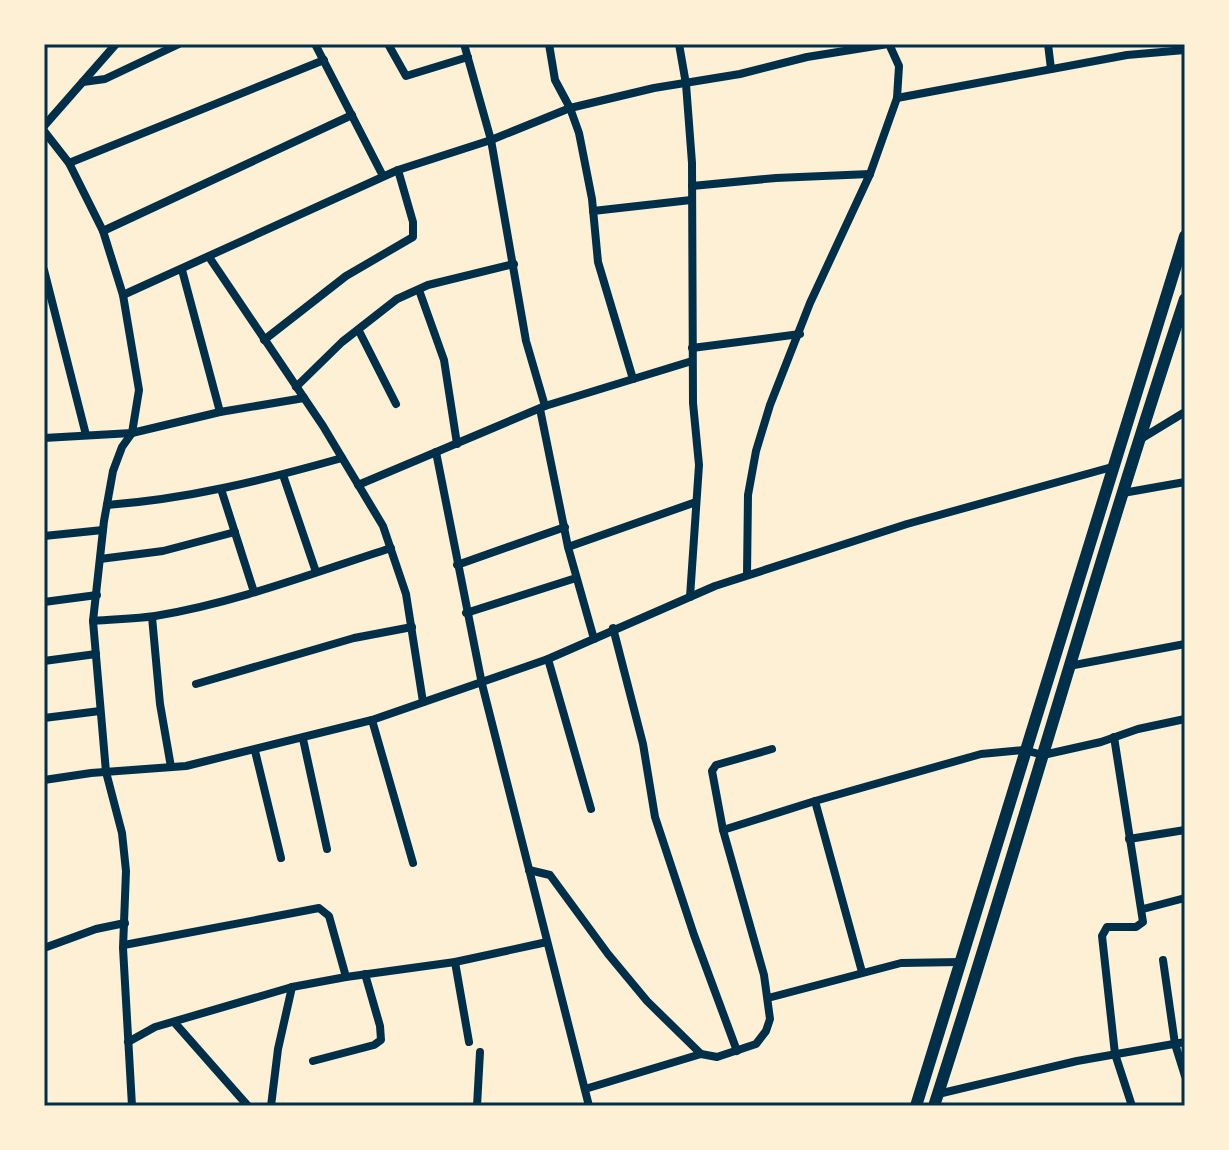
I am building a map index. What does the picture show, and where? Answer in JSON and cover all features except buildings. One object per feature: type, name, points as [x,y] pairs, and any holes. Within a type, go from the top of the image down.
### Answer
[{"type":"main road","points":[[916,1106],[1185,236]]},
{"type":"main road","points":[[936,1100],[1185,299]]},
{"type":"street","points":[[116,44],[44,129],[69,163],[103,231],[123,295],[139,390],[132,433],[122,447],[113,471],[93,621],[106,772],[122,833],[126,871],[124,945],[132,1106]]},
{"type":"street","points":[[83,82],[105,79],[179,44]]},
{"type":"street","points":[[315,44],[383,176]]},
{"type":"street","points":[[388,44],[406,76],[468,57]]},
{"type":"street","points":[[464,44],[491,140],[526,341],[543,408],[568,547],[594,639]]},
{"type":"street","points":[[549,44],[555,80],[570,108],[586,163],[598,262],[633,379]]},
{"type":"street","points":[[679,44],[686,84],[692,186],[692,361],[699,465],[690,597]]},
{"type":"street","points":[[123,295],[383,176],[491,140],[570,108],[654,88],[740,74],[807,57],[889,44],[899,66],[897,98],[870,174],[820,279],[770,405],[753,462],[748,495],[747,575]]},
{"type":"street","points":[[1048,44],[1051,69]]},
{"type":"street","points":[[897,98],[1127,55],[1185,50]]},
{"type":"street","points":[[69,163],[324,60]]},
{"type":"street","points":[[103,231],[352,115]]},
{"type":"street","points":[[264,340],[346,276],[413,237],[413,222],[398,170]]},
{"type":"street","points":[[692,186],[870,174]]},
{"type":"street","points":[[593,211],[691,200]]},
{"type":"street","points":[[209,257],[304,398],[383,526],[406,594],[423,702]]},
{"type":"street","points":[[296,387],[325,357],[397,299],[473,272],[514,264]]},
{"type":"street","points":[[44,270],[86,435]]},
{"type":"street","points":[[182,270],[220,412]]},
{"type":"street","points":[[419,290],[444,360],[457,444]]},
{"type":"street","points":[[359,331],[396,404]]},
{"type":"street","points":[[692,348],[800,334]]},
{"type":"street","points":[[358,485],[543,408],[692,361]]},
{"type":"street","points":[[44,438],[132,433],[220,412],[304,398]]},
{"type":"street","points":[[1139,440],[1185,412]]},
{"type":"street","points":[[436,452],[482,684],[589,1106]]},
{"type":"street","points":[[107,505],[157,501],[221,489],[342,458]]},
{"type":"street","points":[[44,780],[171,767],[255,751],[372,720],[548,659],[613,628],[747,575],[907,524],[1112,467]]},
{"type":"street","points":[[283,475],[316,572]]},
{"type":"street","points":[[1123,493],[1185,482]]},
{"type":"street","points":[[221,489],[254,592]]},
{"type":"street","points":[[568,547],[696,502]]},
{"type":"street","points":[[457,565],[565,527]]},
{"type":"street","points":[[44,536],[103,530]]},
{"type":"street","points":[[100,559],[163,551],[235,532]]},
{"type":"street","points":[[93,621],[152,617],[254,592],[391,548]]},
{"type":"street","points":[[466,613],[576,578]]},
{"type":"street","points":[[44,602],[97,595]]},
{"type":"street","points":[[152,617],[160,704],[171,767]]},
{"type":"street","points":[[196,684],[354,638],[412,627]]},
{"type":"street","points":[[613,628],[643,744],[655,817],[737,1051]]},
{"type":"street","points":[[1069,666],[1185,644]]},
{"type":"street","points":[[44,661],[96,654]]},
{"type":"street","points":[[548,659],[591,809]]},
{"type":"street","points":[[44,718],[100,711]]},
{"type":"street","points":[[723,830],[981,754],[1024,750],[1043,755],[1185,719]]},
{"type":"street","points":[[372,720],[413,863]]},
{"type":"street","points":[[1114,737],[1143,909],[1140,926],[1107,927],[1103,931],[1115,1054],[1132,1106]]},
{"type":"street","points":[[303,739],[327,849]]},
{"type":"street","points":[[585,1089],[701,1054],[717,1057],[737,1051],[756,1044],[766,1031],[770,1019],[764,975],[723,830],[712,771],[716,765],[772,749]]},
{"type":"street","points":[[255,751],[281,858]]},
{"type":"street","points":[[815,801],[862,972]]},
{"type":"street","points":[[1129,839],[1185,830]]},
{"type":"street","points":[[529,870],[550,875],[647,1001],[701,1054]]},
{"type":"street","points":[[1143,909],[1185,898]]},
{"type":"street","points":[[124,945],[319,908],[329,916],[346,977]]},
{"type":"street","points":[[44,948],[96,929],[125,923]]},
{"type":"street","points":[[128,1042],[155,1027],[292,987],[455,962],[547,942]]},
{"type":"street","points":[[1163,960],[1175,1044],[1185,1076]]},
{"type":"street","points":[[455,962],[469,1042]]},
{"type":"street","points":[[768,998],[901,963],[960,962]]},
{"type":"street","points":[[313,1061],[374,1045],[381,1040],[365,974]]},
{"type":"street","points":[[271,1106],[278,1049],[292,987]]},
{"type":"street","points":[[174,1022],[248,1106]]},
{"type":"street","points":[[936,1100],[1115,1054],[1185,1042]]},
{"type":"street","points":[[477,1106],[480,1052]]}]
